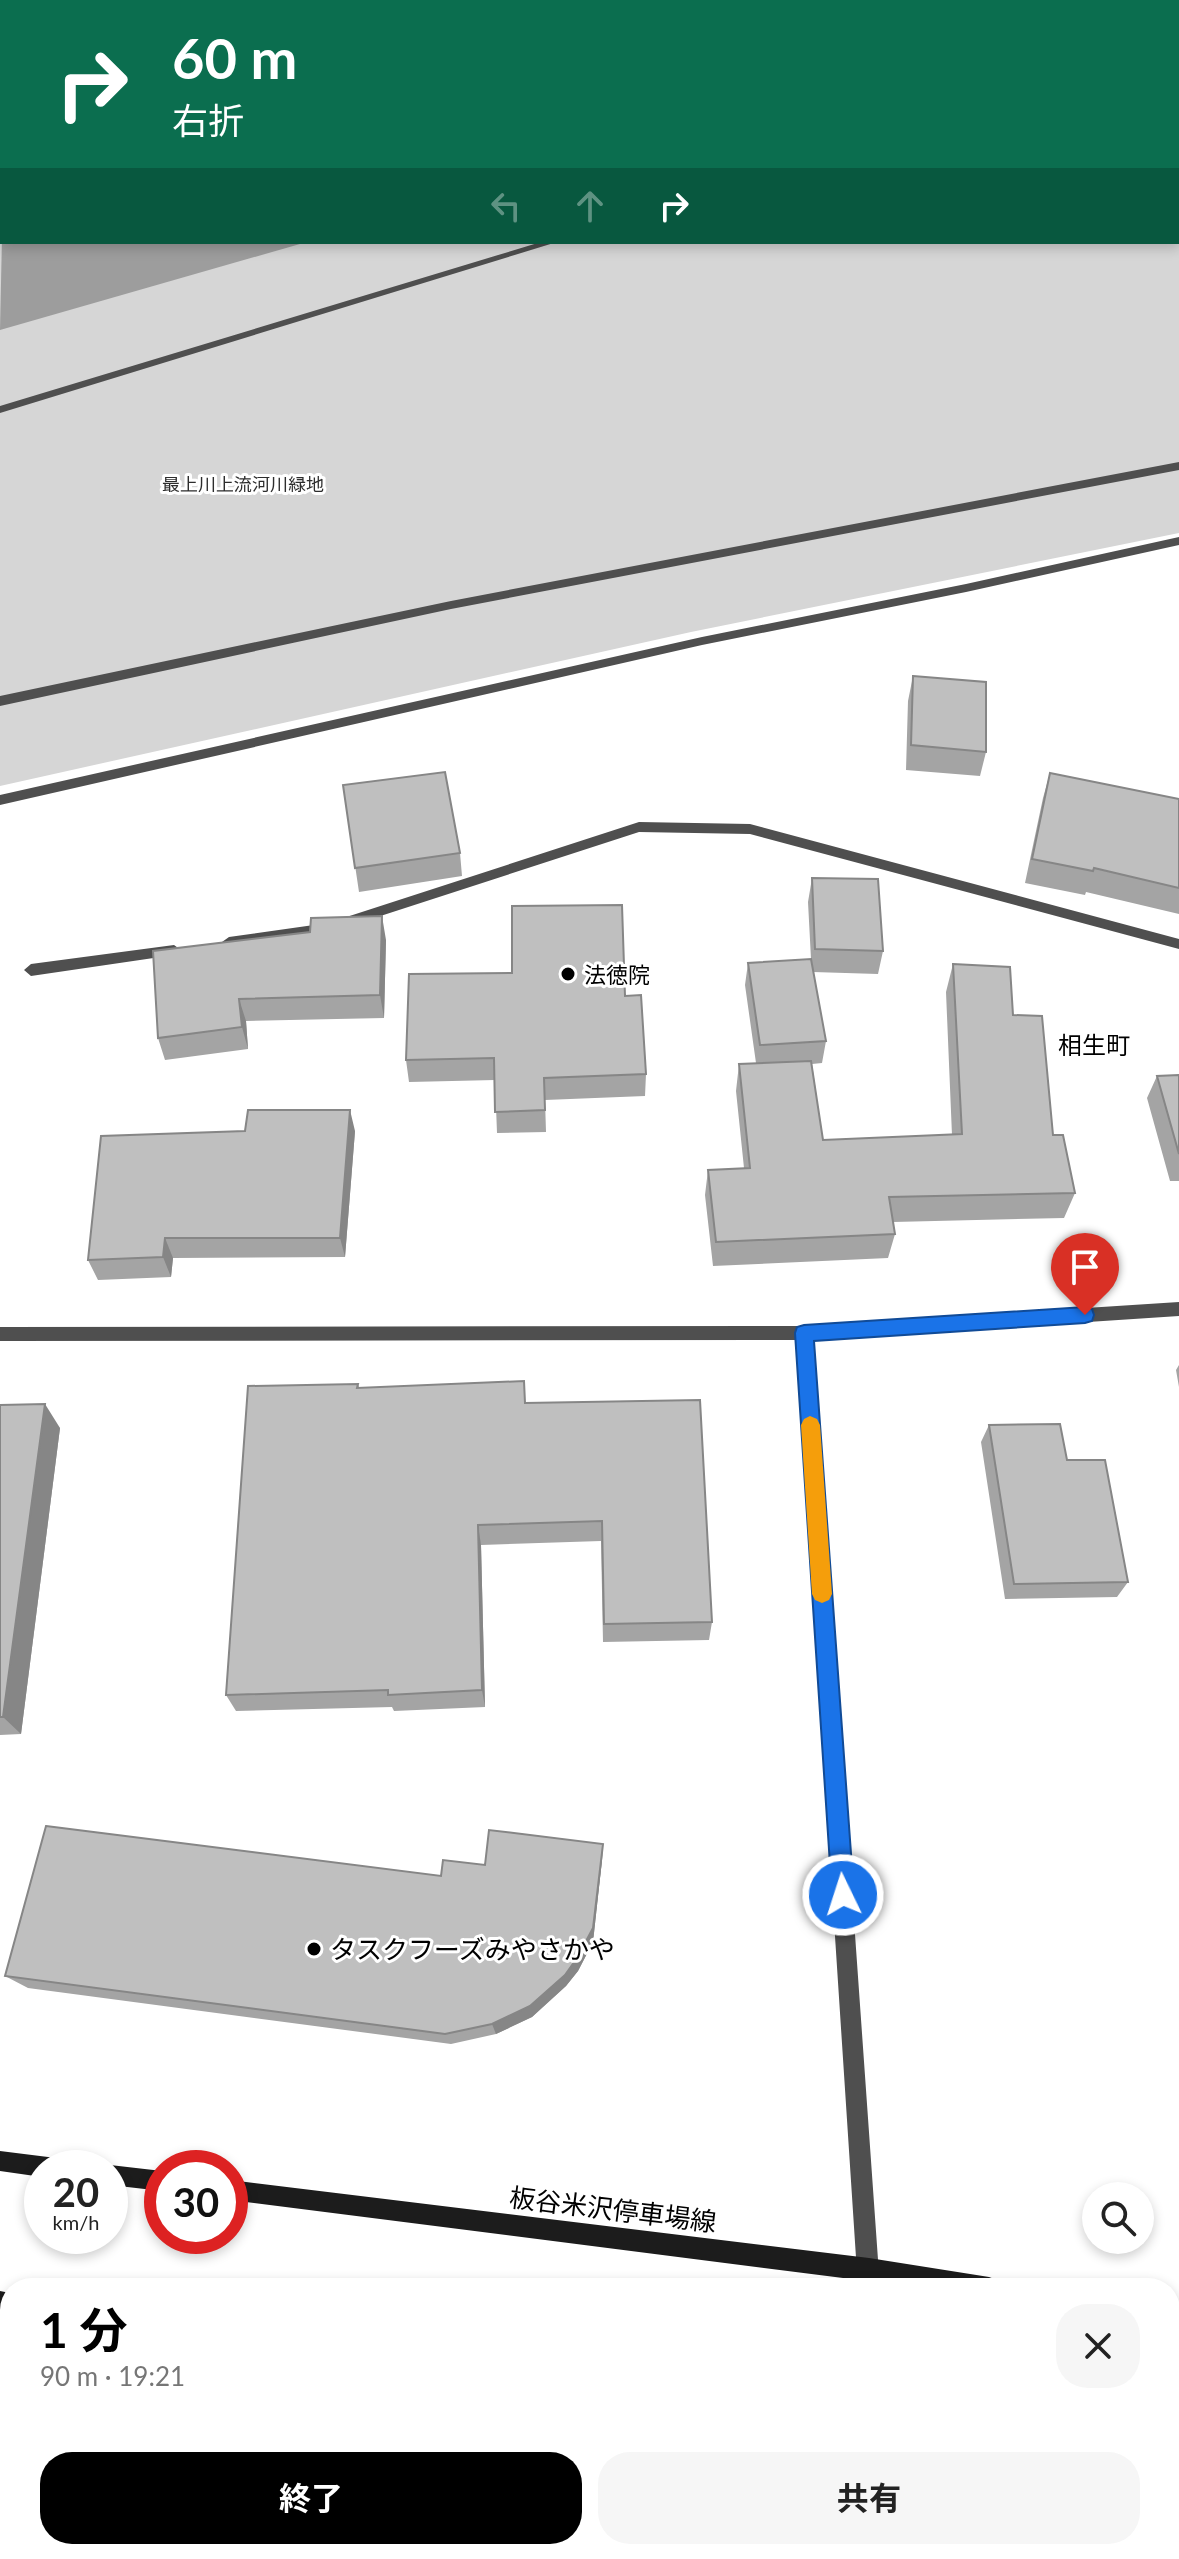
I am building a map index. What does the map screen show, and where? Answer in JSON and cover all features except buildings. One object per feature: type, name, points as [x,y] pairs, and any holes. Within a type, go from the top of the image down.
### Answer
[{"type":"main road","points":[[0,2161],[24,2164]]},
{"type":"main road","name":"板谷米沢停車場線","points":[[248,2192],[869,2278]]},
{"type":"street","points":[[0,410],[545,244]]},
{"type":"street","points":[[0,701],[451,605],[1179,466]]},
{"type":"street","points":[[0,800],[702,641],[1179,541]]},
{"type":"street","points":[[219,943],[328,928],[639,827],[750,829],[1179,944]]},
{"type":"street","points":[[31,970],[187,948]]},
{"type":"street","points":[[0,1334],[804,1333],[1179,1309]]},
{"type":"street","points":[[804,1333],[869,2278]]},
{"type":"green space","name":"最上川上流河川緑地","points":[[0,244],[1179,244],[1179,533],[691,632],[0,786]]},
{"type":"shaded area","points":[[2,244],[300,244],[0,330]]},
{"type":"slow traffic","points":[[810,1425],[822,1594]]},
{"type":"place","name":"法徳院","points":[[568,974]]},
{"type":"place","name":"タスクフーズみやさかや","points":[[314,1949]]},
{"type":"district","name":"相生町","points":[[1094,1044]]},
{"type":"route","points":[[843,1895],[804,1333],[1085,1315]]}]
